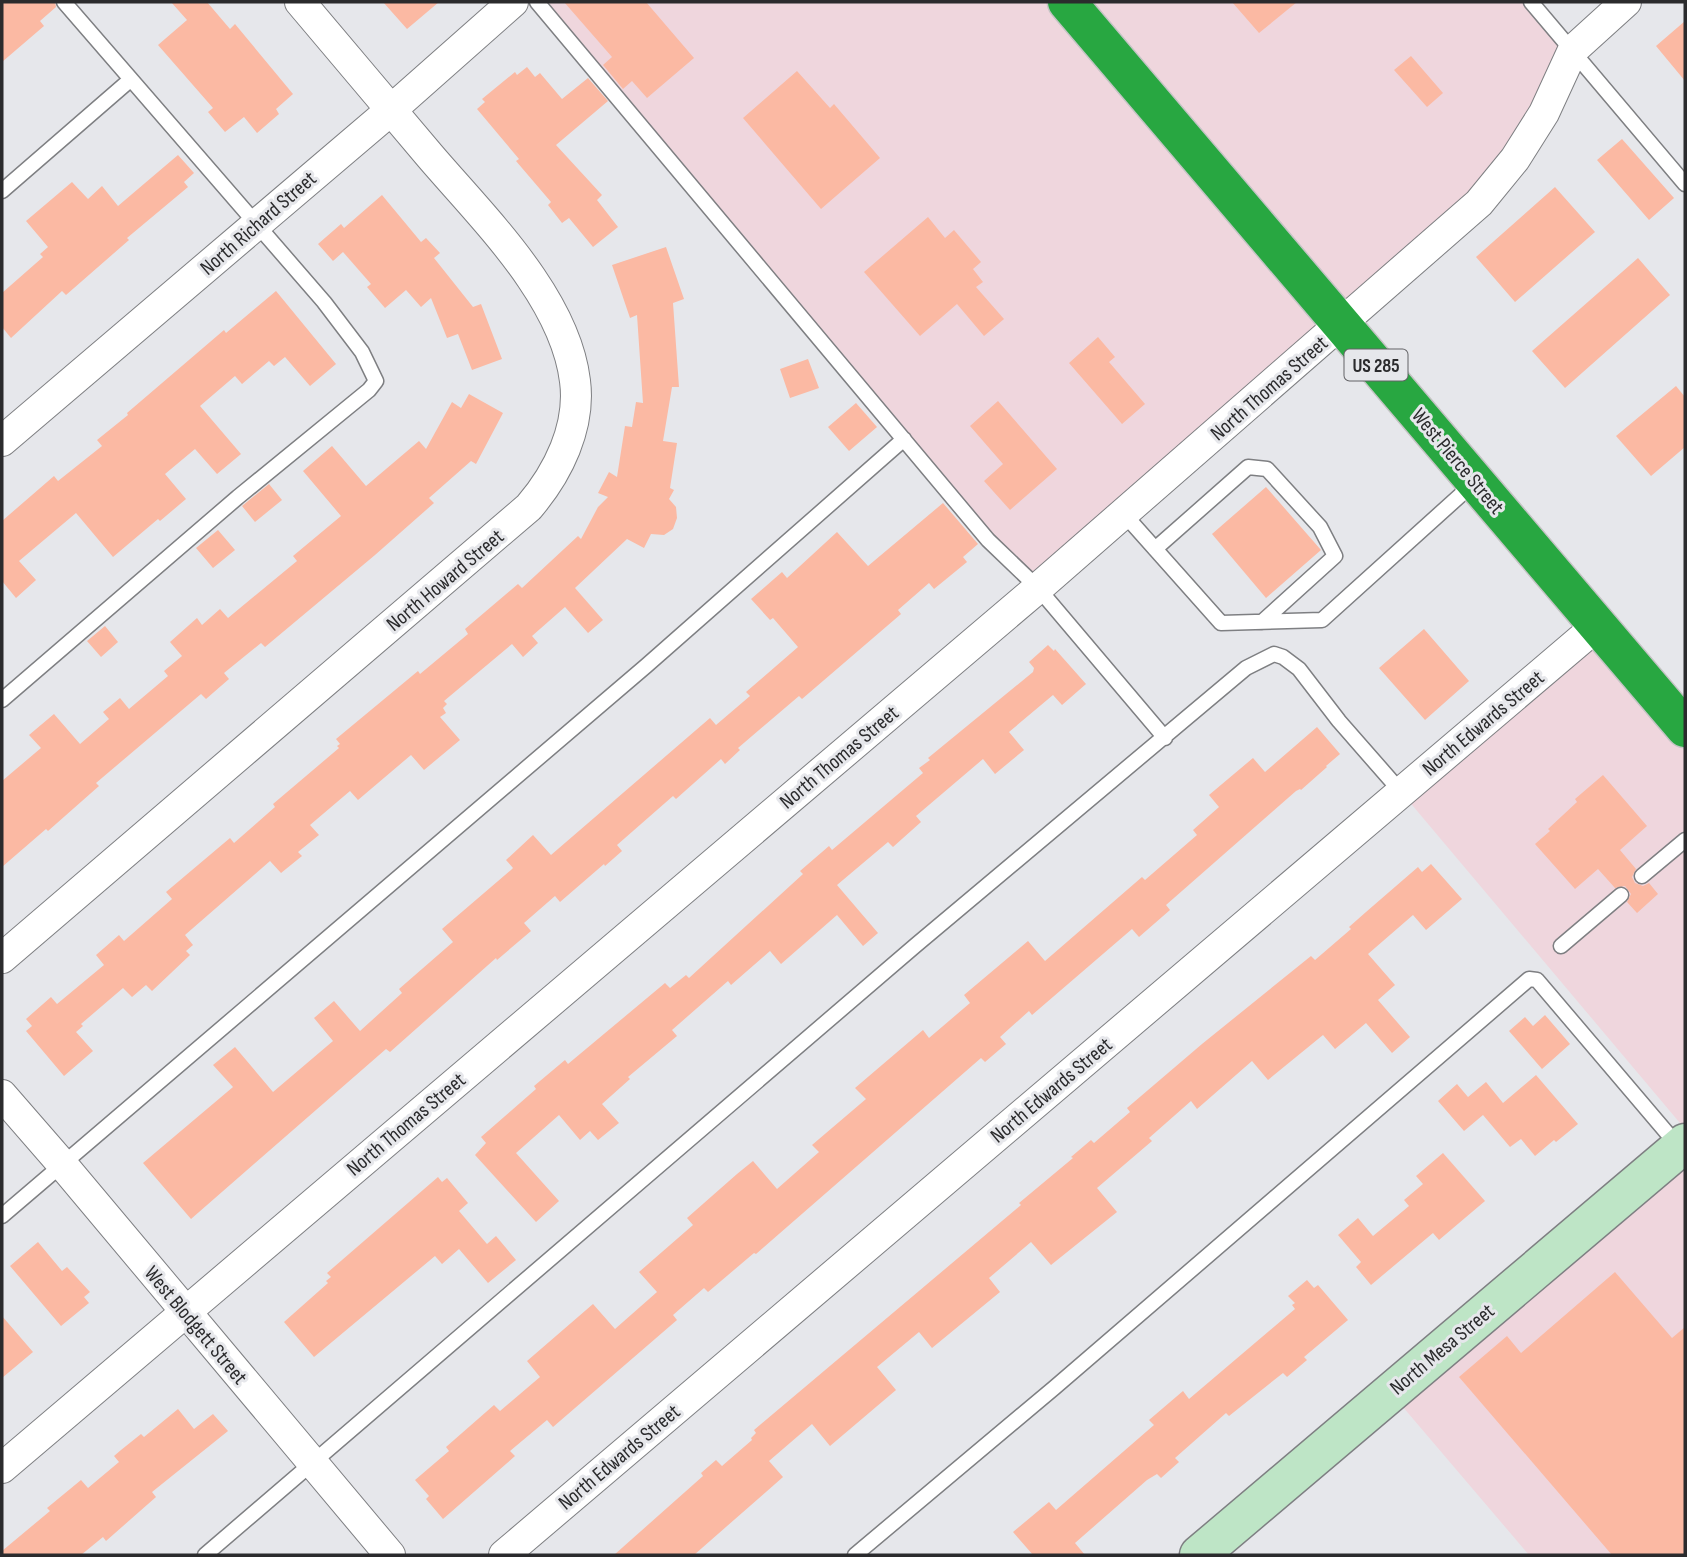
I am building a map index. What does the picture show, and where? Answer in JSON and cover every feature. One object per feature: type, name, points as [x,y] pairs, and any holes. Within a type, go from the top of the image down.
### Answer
[{"type":"highway","name":"West Pierce Street","points":[[1067,2],[1685,728]]},
{"type":"street","name":"North Howard Street","points":[[2,958],[506,529],[544,489],[559,465],[572,429],[576,400],[571,363],[554,314],[540,290],[300,2]]},
{"type":"street","name":"North Richard Street","points":[[2,442],[391,110],[513,2]]},
{"type":"street","name":"North Thomas Street","points":[[2,1468],[1038,588],[1479,203],[1515,159],[1544,113],[1573,50],[1626,2]]},
{"type":"street","name":"North Edwards Street","points":[[504,1555],[1598,625]]},
{"type":"street","name":"West Blodgett Street","points":[[2,1096],[390,1555]]},
{"type":"street","name":"North Mesa Street","points":[[1199,1555],[1682,1145]]},
{"type":"lane","points":[[2,700],[239,497],[369,390],[376,381],[362,352],[324,302],[64,2]]},
{"type":"lane","points":[[537,2],[988,540],[1038,588],[1165,738]]},
{"type":"lane","points":[[1531,2],[1685,184]]},
{"type":"lane","points":[[2,191],[130,80]]},
{"type":"lane","points":[[2,1216],[646,666],[904,439]]},
{"type":"lane","points":[[1154,549],[1248,467],[1267,469],[1320,527],[1335,556],[1262,622]]},
{"type":"lane","points":[[1124,514],[1221,624],[1322,620],[1475,482]]},
{"type":"lane","points":[[205,1555],[906,954],[1247,668],[1274,654],[1283,656],[1298,669],[1402,793]]},
{"type":"lane","points":[[1642,876],[1685,840]]},
{"type":"lane","points":[[1561,946],[1621,895]]},
{"type":"lane","points":[[855,1555],[1054,1388],[1529,979],[1537,980],[1682,1145]]},
{"type":"shaded area","points":[[537,2],[1531,2],[1573,50],[1515,159],[1038,588],[988,540]]},
{"type":"shaded area","points":[[1598,625],[1685,728],[1685,1129],[1402,793]]},
{"type":"shaded area","points":[[1685,1143],[1685,1555],[1529,1555],[1391,1393]]},
{"type":"building","points":[[2,2],[55,2],[56,7],[40,21],[44,26],[2,62]]},
{"type":"building","points":[[171,2],[207,2],[230,29],[235,24],[293,94],[276,109],[279,114],[257,133],[244,117],[225,132],[208,112],[213,108],[158,45],[187,20]]},
{"type":"building","points":[[383,2],[439,2],[407,29]]},
{"type":"building","points":[[564,2],[646,2],[694,58],[647,98],[632,81],[623,89],[603,65],[612,57]]},
{"type":"building","points":[[1232,2],[1297,2],[1259,33]]},
{"type":"building","points":[[1685,21],[1685,81],[1656,46]]},
{"type":"building","points":[[1411,56],[1443,93],[1427,107],[1394,70]]},
{"type":"building","points":[[527,67],[535,77],[540,73],[562,99],[588,78],[608,101],[556,145],[602,195],[597,200],[618,227],[593,247],[569,218],[562,223],[548,205],[551,202],[516,161],[519,159],[477,109],[485,102],[482,99],[515,72],[517,75]]},
{"type":"building","points":[[797,71],[830,108],[834,104],[880,158],[821,209],[743,118]]},
{"type":"building","points":[[1622,139],[1674,198],[1649,220],[1597,160]]},
{"type":"building","points":[[178,155],[194,173],[184,182],[188,187],[127,238],[129,240],[66,295],[62,291],[11,338],[2,327],[2,293],[43,257],[40,254],[48,247],[26,221],[72,182],[88,199],[102,186],[118,206]]},
{"type":"building","points":[[1555,187],[1595,232],[1515,302],[1476,257]]},
{"type":"building","points":[[382,195],[421,242],[426,238],[440,253],[434,258],[473,307],[481,304],[502,359],[472,370],[458,334],[447,338],[431,298],[421,307],[406,290],[385,308],[367,287],[371,284],[343,252],[333,261],[318,244],[341,224],[344,228]]},
{"type":"building","points":[[928,217],[945,238],[954,230],[981,262],[973,269],[983,282],[976,287],[1004,319],[984,336],[957,304],[920,336],[864,272]]},
{"type":"building","points":[[666,247],[684,299],[673,303],[679,387],[672,387],[663,441],[677,443],[670,488],[674,490],[669,499],[676,507],[677,518],[673,529],[664,535],[651,534],[644,548],[627,539],[575,588],[603,620],[588,633],[565,607],[532,636],[538,643],[523,657],[512,644],[444,701],[447,704],[443,708],[446,713],[440,717],[460,740],[424,770],[411,755],[358,800],[350,791],[310,825],[319,835],[298,852],[302,856],[281,873],[270,861],[185,935],[193,945],[186,951],[190,955],[152,991],[146,985],[132,997],[123,988],[81,1024],[83,1026],[76,1032],[93,1051],[64,1076],[26,1031],[32,1026],[26,1019],[51,997],[57,1004],[104,965],[96,955],[119,935],[124,941],[172,899],[166,892],[230,838],[234,843],[275,807],[273,804],[339,748],[337,746],[340,744],[336,739],[418,671],[420,674],[468,634],[465,629],[518,584],[522,588],[578,536],[581,539],[598,507],[608,497],[598,493],[609,472],[617,477],[625,426],[632,427],[636,402],[643,403],[637,315],[630,318],[612,265]]},
{"type":"building","points":[[1638,258],[1670,295],[1565,388],[1532,351]]},
{"type":"building","points":[[276,291],[336,364],[310,386],[285,357],[274,366],[269,361],[242,384],[235,376],[200,406],[241,454],[217,474],[195,449],[165,474],[186,499],[113,557],[76,513],[19,561],[36,580],[16,598],[2,581],[2,521],[54,476],[58,481],[102,446],[97,440],[128,415],[127,413],[224,330],[226,333]]},
{"type":"building","points":[[1098,337],[1115,357],[1109,362],[1145,404],[1122,424],[1069,363]]},
{"type":"building","points":[[808,359],[819,388],[790,398],[780,369]]},
{"type":"building","points":[[1676,386],[1685,397],[1685,447],[1651,476],[1616,436]]},
{"type":"building","points":[[469,394],[503,413],[476,464],[471,461],[429,498],[434,503],[375,555],[265,647],[261,643],[224,673],[229,679],[206,699],[201,694],[96,783],[99,786],[48,831],[46,829],[2,867],[2,781],[41,748],[29,735],[54,714],[80,744],[109,719],[103,712],[120,698],[129,709],[168,676],[164,671],[182,656],[170,642],[197,618],[202,625],[220,609],[228,618],[297,561],[293,556],[341,516],[303,471],[332,446],[366,486],[419,441],[426,449],[452,402],[461,408]]},
{"type":"building","points":[[998,401],[1057,469],[1010,510],[984,481],[1003,464],[970,426]]},
{"type":"building","points":[[856,403],[877,427],[849,451],[828,427]]},
{"type":"building","points":[[269,484],[282,500],[255,522],[242,506]]},
{"type":"building","points":[[1266,487],[1321,550],[1266,598],[1212,534]]},
{"type":"building","points":[[943,503],[978,544],[963,557],[967,562],[934,589],[929,583],[898,610],[901,614],[802,699],[799,696],[738,748],[740,750],[725,764],[721,759],[676,799],[673,796],[617,845],[622,851],[605,866],[604,864],[560,902],[555,896],[524,923],[531,931],[497,960],[496,958],[390,1052],[386,1049],[191,1219],[143,1163],[233,1087],[213,1065],[235,1047],[273,1092],[333,1041],[314,1018],[334,1001],[360,1031],[402,993],[399,989],[453,942],[442,929],[513,868],[506,860],[533,835],[551,855],[710,718],[716,725],[750,696],[746,692],[798,647],[773,618],[770,620],[751,599],[782,572],[787,578],[837,532],[868,566]]},
{"type":"building","points":[[218,530],[235,550],[213,568],[196,548]]},
{"type":"building","points":[[105,626],[118,642],[101,657],[87,641]]},
{"type":"building","points":[[1424,629],[1469,681],[1425,720],[1379,668]]},
{"type":"building","points":[[1048,645],[1054,651],[1055,649],[1086,684],[1062,705],[1053,695],[1009,732],[1024,750],[995,774],[983,759],[916,816],[921,822],[893,847],[888,842],[837,885],[878,933],[863,946],[837,915],[781,964],[770,951],[731,985],[728,981],[672,1030],[677,1036],[628,1077],[630,1079],[602,1104],[619,1123],[598,1140],[590,1131],[580,1140],[559,1115],[516,1153],[559,1201],[536,1222],[475,1155],[486,1143],[481,1137],[565,1060],[568,1064],[665,983],[670,988],[686,975],[689,978],[803,874],[800,871],[829,846],[832,850],[923,773],[919,768],[930,760],[928,758],[1033,672],[1034,668],[1029,662]]},
{"type":"building","points":[[1317,727],[1340,754],[1166,905],[1170,910],[1139,937],[1132,929],[1032,1015],[1029,1011],[1000,1037],[1006,1044],[985,1062],[981,1058],[756,1254],[708,1292],[704,1288],[673,1315],[677,1320],[553,1427],[547,1420],[510,1451],[515,1456],[443,1519],[426,1499],[429,1496],[415,1480],[449,1451],[446,1447],[494,1405],[500,1411],[540,1377],[527,1361],[593,1304],[615,1329],[657,1292],[639,1272],[693,1225],[687,1218],[737,1174],[753,1161],[777,1189],[819,1152],[812,1145],[866,1099],[855,1088],[923,1030],[929,1038],[970,1003],[964,995],[1028,941],[1045,961],[1142,877],[1145,880],[1197,835],[1193,830],[1219,807],[1209,795],[1253,758],[1265,772]]},
{"type":"building","points":[[1603,775],[1647,826],[1620,850],[1636,869],[1632,877],[1635,883],[1643,886],[1649,883],[1658,894],[1637,913],[1627,902],[1631,894],[1625,886],[1615,888],[1598,869],[1575,889],[1535,844],[1577,802],[1575,799]]},
{"type":"building","points":[[1431,864],[1462,899],[1426,930],[1413,915],[1368,954],[1395,985],[1378,1000],[1410,1037],[1392,1053],[1366,1023],[1335,1049],[1323,1035],[1268,1080],[1252,1061],[1197,1109],[1191,1101],[1149,1138],[1152,1141],[1097,1188],[1117,1212],[1051,1265],[1031,1242],[989,1278],[1000,1292],[932,1348],[919,1332],[877,1367],[896,1390],[830,1446],[812,1424],[769,1461],[783,1477],[694,1555],[614,1555],[703,1476],[701,1473],[716,1460],[722,1466],[752,1440],[756,1433],[754,1430],[1021,1205],[1019,1203],[1091,1140],[1094,1143],[1130,1112],[1127,1108],[1202,1044],[1311,956],[1315,960],[1418,867],[1422,872]]},
{"type":"building","points":[[1545,1015],[1570,1044],[1542,1069],[1509,1031],[1525,1017],[1533,1026]]},
{"type":"building","points":[[1536,1075],[1578,1124],[1535,1156],[1521,1139],[1510,1147],[1483,1115],[1464,1131],[1438,1101],[1457,1084],[1468,1097],[1486,1082],[1503,1103]]},
{"type":"building","points":[[1443,1153],[1485,1201],[1439,1240],[1433,1233],[1371,1285],[1356,1267],[1361,1262],[1338,1235],[1358,1218],[1373,1236],[1409,1206],[1404,1200],[1423,1184],[1416,1176]]},
{"type":"building","points":[[438,1177],[442,1182],[447,1178],[468,1203],[459,1211],[487,1244],[496,1236],[516,1260],[488,1283],[459,1249],[442,1264],[435,1256],[314,1357],[284,1322],[328,1283],[326,1281],[331,1277],[327,1273]]},
{"type":"building","points":[[38,1242],[62,1271],[67,1267],[90,1292],[84,1297],[89,1303],[61,1326],[10,1266]]},
{"type":"building","points":[[1615,1272],[1672,1338],[1685,1327],[1685,1555],[1612,1555],[1459,1377],[1507,1336],[1521,1353]]},
{"type":"building","points":[[1307,1280],[1314,1288],[1318,1285],[1348,1320],[1304,1357],[1307,1360],[1287,1377],[1283,1373],[1229,1416],[1226,1413],[1175,1458],[1179,1462],[1161,1478],[1157,1474],[1147,1480],[1075,1543],[1085,1555],[1033,1555],[1013,1532],[1049,1502],[1056,1510],[1154,1425],[1149,1420],[1183,1391],[1189,1399],[1295,1309],[1292,1305],[1295,1303],[1288,1296]]},
{"type":"building","points":[[2,1316],[33,1352],[2,1378]]},
{"type":"building","points":[[178,1409],[194,1429],[213,1414],[228,1431],[152,1492],[156,1497],[106,1541],[103,1537],[81,1555],[2,1555],[2,1551],[50,1511],[47,1508],[81,1480],[88,1488],[119,1462],[114,1456],[141,1434],[144,1437]]}]
